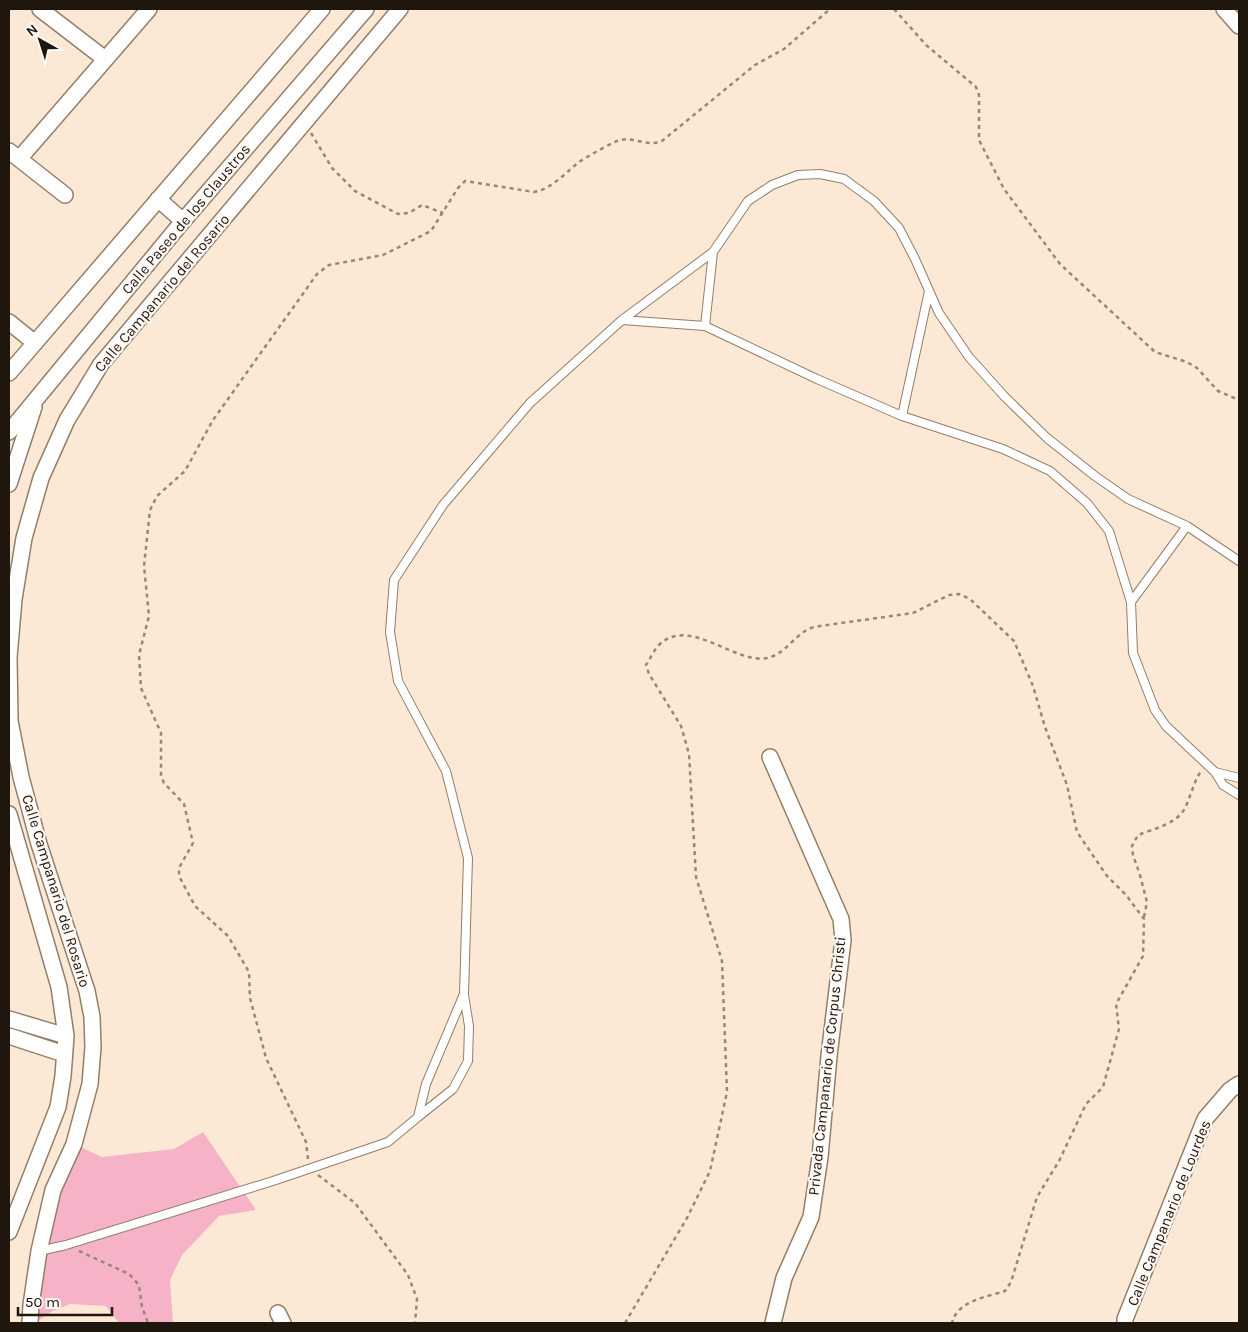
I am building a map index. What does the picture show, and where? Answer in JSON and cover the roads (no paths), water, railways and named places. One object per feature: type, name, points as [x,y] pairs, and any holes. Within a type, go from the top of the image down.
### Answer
[{"type":"street","points":[[40,9],[105,59]]},
{"type":"street","points":[[65,195],[14,155],[105,59],[148,9]]},
{"type":"street","points":[[9,373],[322,9]]},
{"type":"street","name":"Calle Paseo de los Claustros","points":[[9,432],[183,221],[366,9]]},
{"type":"street","name":"Calle Campanario del Rosario","points":[[30,1323],[30,1305],[39,1251],[53,1190],[74,1144],[88,1092],[93,1047],[92,1017],[87,991],[39,844],[21,778],[10,721],[10,648],[14,599],[24,538],[41,478],[67,420],[100,364],[400,9]]},
{"type":"street","points":[[1224,9],[1239,26]]},
{"type":"street","points":[[158,199],[183,221]]},
{"type":"street","points":[[9,322],[35,343]]},
{"type":"street","points":[[9,484],[38,396]]},
{"type":"street","name":"Privada Campanario de Corpus Christi","points":[[770,757],[841,919],[843,940],[829,1056],[820,1157],[811,1217],[784,1278],[773,1323]]},
{"type":"street","points":[[9,814],[59,987],[66,1036],[58,1107],[9,1232]]},
{"type":"street","points":[[9,1019],[66,1036]]},
{"type":"street","points":[[9,1036],[64,1054]]},
{"type":"street","name":"Calle Campanario de Lourdes","points":[[1125,1323],[1205,1119],[1230,1090],[1239,1084]]},
{"type":"lane","points":[[39,1251],[66,1245],[310,1169],[388,1142],[453,1089],[468,1061],[469,1026],[464,994],[468,858],[446,771],[398,681],[390,632],[394,580],[443,505],[530,403],[622,320],[712,252],[748,200],[772,185],[798,175],[820,174],[844,179],[874,201],[899,228],[939,313],[969,357],[1004,396],[1047,438],[1095,476],[1128,499],[1187,526],[1239,561]]},
{"type":"lane","points":[[705,326],[712,252]]},
{"type":"lane","points":[[902,416],[929,291]]},
{"type":"lane","points":[[622,320],[705,326],[817,379],[902,416],[1003,449],[1050,471],[1087,503],[1109,531],[1131,602],[1133,653],[1154,710],[1166,726],[1215,772],[1224,785],[1239,795]]},
{"type":"lane","points":[[1131,602],[1187,526]]},
{"type":"lane","points":[[1215,772],[1239,778]]},
{"type":"lane","points":[[418,1117],[426,1084],[464,994]]}]
